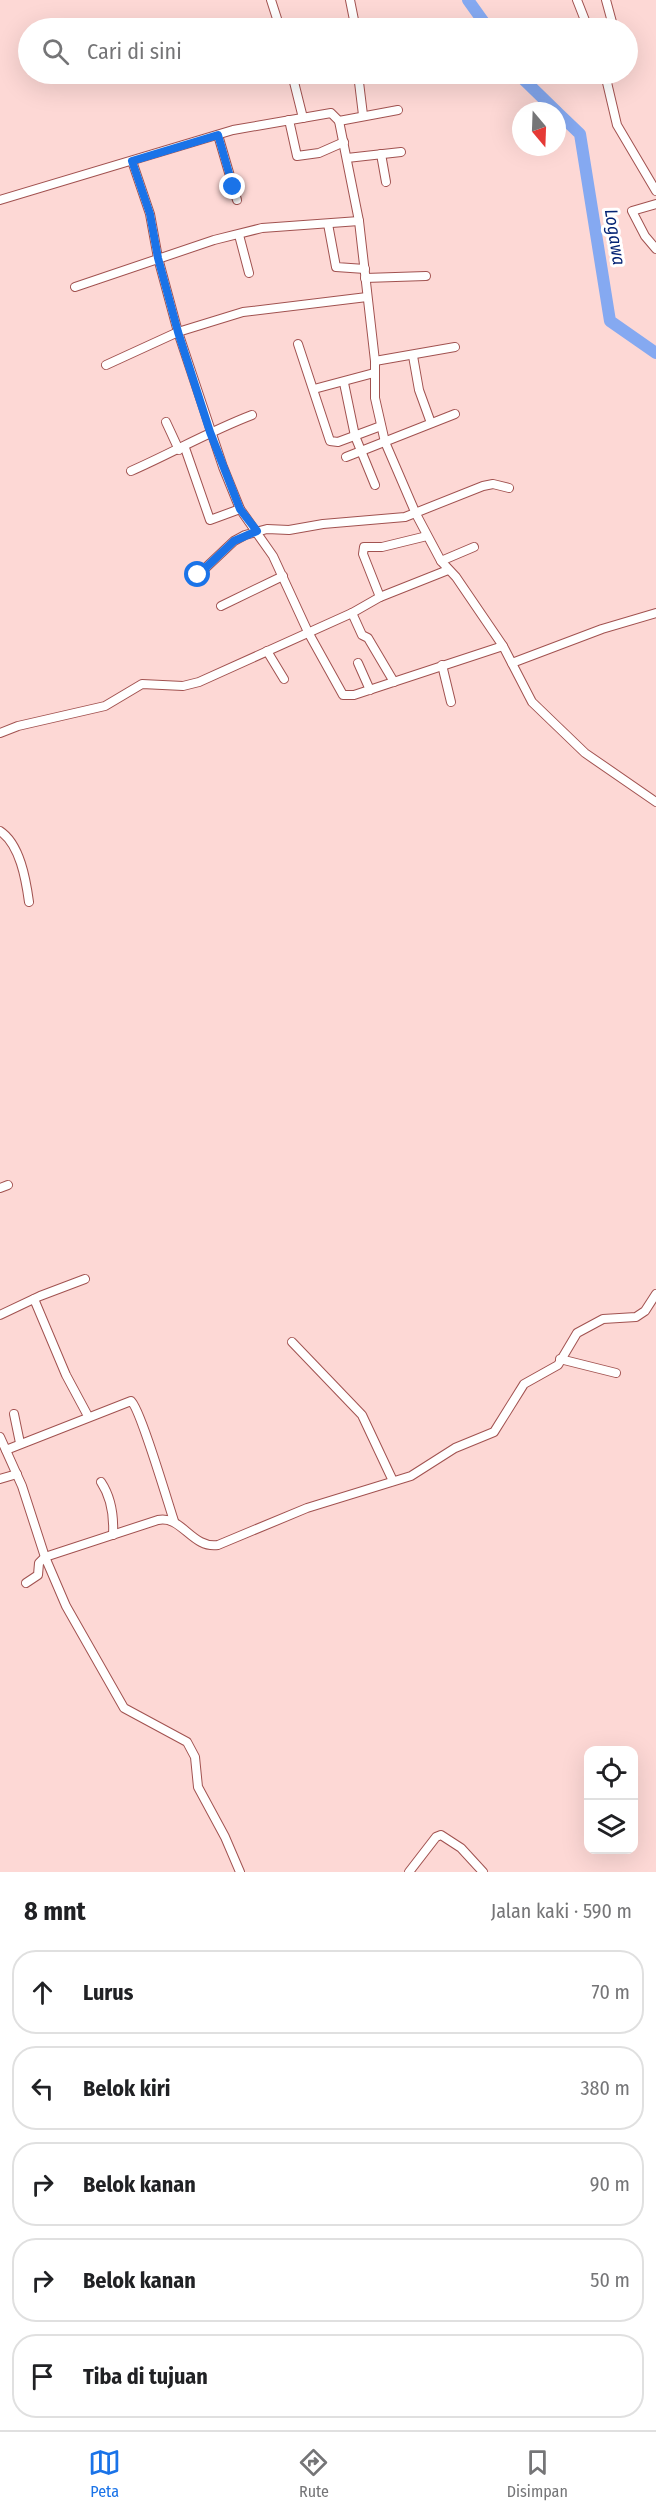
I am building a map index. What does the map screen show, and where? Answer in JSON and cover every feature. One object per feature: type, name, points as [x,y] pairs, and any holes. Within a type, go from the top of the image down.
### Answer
[{"type":"street","points":[[271,0],[277,18]]},
{"type":"street","points":[[350,0],[354,18]]},
{"type":"street","points":[[578,0],[584,18]]},
{"type":"street","points":[[606,0],[611,18]]},
{"type":"street","points":[[295,84],[303,117]]},
{"type":"street","points":[[359,84],[363,115]]},
{"type":"street","points":[[607,84],[617,125],[656,191]]},
{"type":"street","points":[[339,121],[399,110]]},
{"type":"street","points":[[0,200],[218,135],[331,112],[339,121],[359,221],[375,362],[375,398],[385,442],[416,514],[441,561],[456,577],[503,646],[532,702],[570,740],[656,802]]},
{"type":"street","points":[[289,120],[297,156],[319,153],[344,142]]},
{"type":"street","points":[[218,135],[237,200]]},
{"type":"street","points":[[347,158],[401,152]]},
{"type":"street","points":[[381,154],[386,182]]},
{"type":"street","points":[[132,161],[150,214],[158,258],[178,332],[210,432],[240,509],[257,531],[282,576],[308,632],[343,695],[354,695],[503,646]]},
{"type":"street","points":[[656,204],[632,211],[645,236],[656,249]]},
{"type":"street","points":[[75,287],[214,240],[277,226],[359,221]]},
{"type":"street","points":[[328,224],[336,267],[365,269]]},
{"type":"street","points":[[239,235],[249,273]]},
{"type":"street","points":[[365,278],[426,276]]},
{"type":"street","points":[[106,365],[178,332],[243,312],[367,297]]},
{"type":"street","points":[[298,344],[330,441],[338,442],[381,426]]},
{"type":"street","points":[[375,362],[456,347]]},
{"type":"street","points":[[413,356],[419,390],[431,423]]},
{"type":"street","points":[[314,388],[344,383],[374,372]]},
{"type":"street","points":[[344,383],[355,436],[375,485]]},
{"type":"street","points":[[346,457],[455,414]]},
{"type":"street","points":[[131,471],[182,449],[210,432],[252,415]]},
{"type":"street","points":[[166,422],[182,449],[210,520],[240,509]]},
{"type":"street","points":[[198,575],[234,541],[257,531],[288,530],[416,514],[474,489],[493,484],[509,488]]},
{"type":"street","points":[[380,597],[363,554],[364,547],[382,547],[427,536]]},
{"type":"street","points":[[441,561],[474,547]]},
{"type":"street","points":[[0,733],[18,726],[105,706],[142,684],[183,686],[199,682],[352,613],[380,597],[448,570]]},
{"type":"street","points":[[221,606],[282,576]]},
{"type":"street","points":[[352,613],[360,632],[368,638],[394,682]]},
{"type":"street","points":[[512,663],[602,629],[656,613]]},
{"type":"street","points":[[267,651],[284,679]]},
{"type":"street","points":[[358,663],[370,690]]},
{"type":"street","points":[[442,665],[451,702]]},
{"type":"street","points":[[0,831],[9,837],[27,883],[28,902]]},
{"type":"street","points":[[0,1315],[85,1279]]},
{"type":"street","points":[[6,1450],[129,1401],[135,1403],[174,1521],[196,1540],[206,1545],[218,1545],[306,1508],[417,1473],[456,1448],[494,1432],[524,1383],[553,1369],[577,1333],[595,1321],[636,1317],[645,1311],[656,1294]]},
{"type":"street","points":[[34,1299],[66,1375],[88,1416]]},
{"type":"street","points":[[292,1342],[362,1415],[393,1481]]},
{"type":"street","points":[[560,1359],[616,1373]]},
{"type":"street","points":[[14,1414],[20,1443]]},
{"type":"street","points":[[0,1437],[17,1474],[45,1557],[66,1606],[124,1708],[178,1736],[191,1749],[196,1763],[198,1787],[225,1837],[240,1872]]},
{"type":"street","points":[[0,1479],[17,1474]]},
{"type":"street","points":[[101,1482],[111,1503],[114,1521],[113,1535]]},
{"type":"street","points":[[26,1583],[38,1575],[39,1563],[45,1557],[158,1520],[174,1521]]},
{"type":"street","points":[[409,1872],[436,1837],[441,1835],[461,1848],[483,1872]]},
{"type":"waterway","name":"Logawa","points":[[468,0],[481,18]]},
{"type":"waterway","name":"Logawa","points":[[528,84],[547,102]]},
{"type":"waterway","name":"Logawa","points":[[566,121],[580,134],[610,321],[656,353]]},
{"type":"route","points":[[198,575],[234,541],[257,531],[240,509],[210,432],[178,332],[158,258],[150,214],[132,161],[218,135],[222,156],[233,187]]}]
